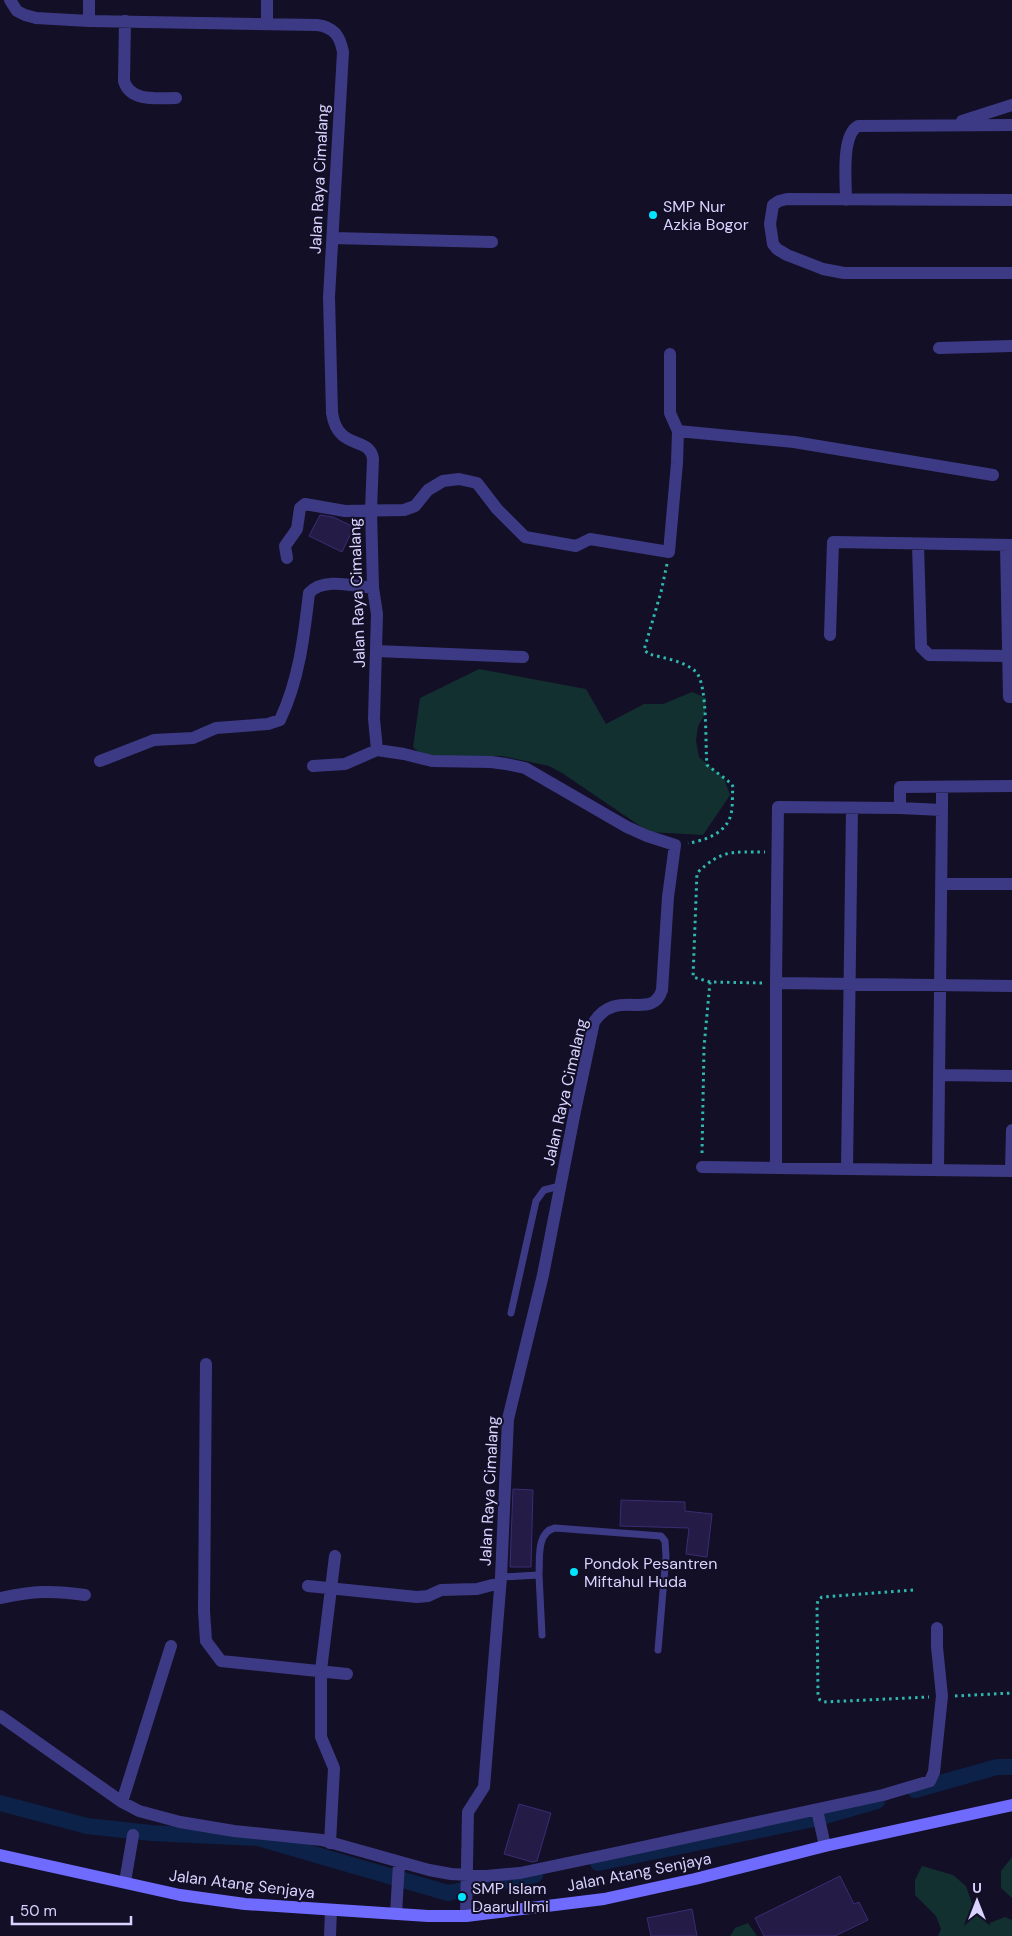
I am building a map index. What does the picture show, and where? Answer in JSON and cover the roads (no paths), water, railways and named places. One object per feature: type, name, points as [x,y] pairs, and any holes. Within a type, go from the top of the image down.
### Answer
[{"type":"main road","name":"Jalan Atang Senjaya","points":[[0,1854],[180,1895],[245,1904],[396,1914],[466,1916],[604,1899],[696,1879],[824,1842],[1012,1806]]},
{"type":"street","name":"Jalan Raya Cimalang","points":[[10,0],[17,11],[36,18],[89,21],[324,26],[336,33],[343,52],[329,297],[332,413],[333,423],[338,433],[353,442],[362,444],[373,454],[371,510],[373,588],[377,614],[374,733],[377,750],[432,761],[491,762],[525,768],[627,827],[675,845],[668,897],[660,997],[650,1004],[612,1006],[599,1014],[594,1022],[543,1275],[508,1419],[500,1580],[484,1787],[468,1812],[466,1916]]},
{"type":"street","points":[[89,0],[89,21]]},
{"type":"street","points":[[267,24],[268,0]]},
{"type":"street","points":[[125,21],[124,81],[126,90],[131,94],[139,96],[176,98]]},
{"type":"street","points":[[951,125],[1012,104]]},
{"type":"street","points":[[846,200],[848,145],[851,131],[854,128],[865,126],[1012,125]]},
{"type":"street","points":[[1012,200],[787,199],[773,205],[770,224],[773,244],[776,249],[787,256],[833,272],[1012,273]]},
{"type":"street","points":[[333,238],[492,242]]},
{"type":"street","points":[[939,348],[1012,346]]},
{"type":"street","points":[[287,558],[286,546],[297,529],[300,508],[306,504],[345,511],[410,508],[436,484],[452,479],[473,480],[478,483],[497,509],[525,537],[576,546],[590,539],[669,552],[678,431],[670,413],[670,354]]},
{"type":"street","points":[[678,431],[794,442],[993,474]]},
{"type":"street","points":[[830,635],[833,542],[1009,545],[1008,656],[1009,697],[1012,697]]},
{"type":"street","points":[[918,544],[921,647],[929,655],[1008,656]]},
{"type":"street","points":[[100,761],[154,740],[193,738],[216,728],[268,724],[280,720],[286,708],[300,661],[309,593],[323,585],[373,588]]},
{"type":"street","points":[[376,651],[523,657]]},
{"type":"street","points":[[313,766],[345,764],[377,750]]},
{"type":"street","points":[[900,808],[900,787],[1012,786]]},
{"type":"street","points":[[938,1170],[942,787]]},
{"type":"street","points":[[776,1168],[778,807],[942,810]]},
{"type":"street","points":[[847,1169],[852,808]]},
{"type":"street","points":[[941,884],[1012,884]]},
{"type":"street","points":[[776,983],[1012,986]]},
{"type":"street","points":[[939,1075],[1012,1076]]},
{"type":"street","points":[[702,1167],[1011,1171],[1012,1130]]},
{"type":"street","points":[[206,1364],[204,1611],[206,1641],[221,1661],[347,1674]]},
{"type":"street","points":[[330,1843],[334,1768],[321,1737],[321,1670],[335,1556]]},
{"type":"street","points":[[308,1586],[417,1597],[428,1596],[441,1590],[477,1589],[500,1580]]},
{"type":"street","points":[[0,1598],[31,1592],[56,1591],[85,1595]]},
{"type":"street","points":[[0,1716],[138,1814],[271,1836],[309,1839],[400,1863],[451,1874],[467,1877],[486,1876],[520,1872],[818,1812],[930,1782],[934,1772],[942,1696],[937,1628]]},
{"type":"street","points":[[122,1802],[172,1646]]},
{"type":"street","points":[[818,1812],[824,1842]]},
{"type":"street","points":[[125,1882],[133,1835]]},
{"type":"street","points":[[396,1914],[400,1863]]},
{"type":"street","points":[[330,1936],[331,1910]]},
{"type":"lane","points":[[511,1313],[536,1201],[544,1190],[560,1186]]},
{"type":"lane","points":[[542,1635],[539,1575],[541,1542],[545,1532],[555,1528],[662,1536],[665,1541],[666,1556],[658,1650]]},
{"type":"lane","points":[[500,1580],[539,1575]]},
{"type":"waterway","points":[[915,1790],[997,1767],[1012,1767]]},
{"type":"waterway","points":[[598,1863],[814,1819],[877,1801]]},
{"type":"waterway","points":[[0,1803],[87,1826],[151,1833],[258,1838],[448,1893],[535,1875]]},
{"type":"place","name":"SMP Nur Azkia Bogor","points":[[653,215]]},
{"type":"place","name":"Pondok Pesantren Miftahul Huda","points":[[574,1572]]},
{"type":"place","name":"SMP Islam Daarul Ilmi","points":[[462,1897]]}]
